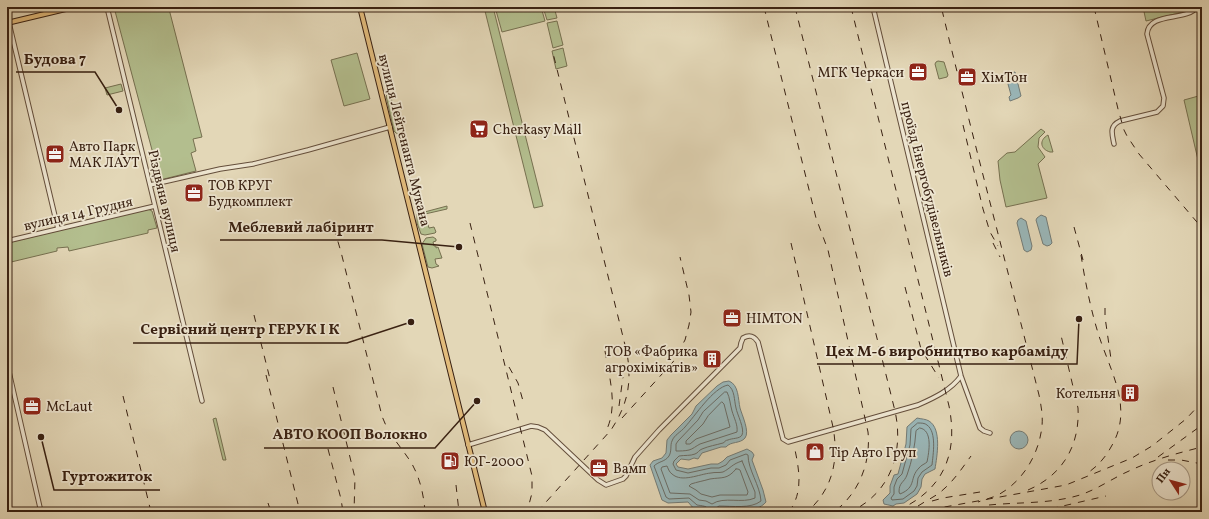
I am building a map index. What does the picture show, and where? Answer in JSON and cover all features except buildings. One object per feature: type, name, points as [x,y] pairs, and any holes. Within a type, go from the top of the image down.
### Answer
[{"type":"main road","points":[[8,23],[74,7]]},
{"type":"main road","name":"вулиця Лейтенанта Мукана","points":[[360,7],[485,512]]},
{"type":"street","name":"Різдвяна вулиця","points":[[107,7],[202,401]]},
{"type":"street","name":"проїзд Енергобудівельників","points":[[873,7],[962,376],[980,428],[990,433]]},
{"type":"street","points":[[1114,144],[1111,131],[1114,124],[1157,112],[1163,106],[1164,98],[1148,34],[1149,27],[1155,21],[1190,12],[1197,7]]},
{"type":"street","points":[[8,23],[58,229]]},
{"type":"street","points":[[150,185],[215,170],[253,164],[390,127]]},
{"type":"street","name":"вулиця 14 Грудня","points":[[7,241],[155,206]]},
{"type":"street","points":[[468,445],[531,426],[538,427],[549,434],[598,480],[606,485],[623,479],[635,457],[740,348],[744,338],[751,336],[756,337],[758,342],[783,439],[788,442],[918,405],[928,401],[952,386],[962,376]]},
{"type":"street","points":[[7,363],[41,512]]},
{"type":"green space","points":[[128,7],[158,7],[159,10],[169,9],[202,137],[193,139],[196,151],[191,153],[196,171],[160,180],[115,11]]},
{"type":"green space","points":[[484,7],[493,7],[543,206],[534,208]]},
{"type":"green space","points":[[495,7],[541,7],[545,21],[502,32]]},
{"type":"green space","points":[[543,7],[554,7],[557,18],[547,20]]},
{"type":"green space","points":[[1143,7],[1194,7],[1187,11],[1146,21]]},
{"type":"green space","points":[[557,21],[563,45],[553,48],[547,23]]},
{"type":"green space","points":[[563,48],[567,66],[556,69],[552,51]]},
{"type":"green space","points":[[357,53],[370,99],[344,106],[331,60]]},
{"type":"green space","points":[[938,61],[944,62],[948,75],[947,77],[939,79],[935,64]]},
{"type":"green space","points":[[121,84],[123,91],[107,95],[105,88]]},
{"type":"green space","points":[[390,93],[404,151],[399,134],[394,131],[386,96]]},
{"type":"green space","points":[[1202,95],[1202,177],[1184,100]]},
{"type":"green space","points":[[1041,129],[1045,132],[1039,138],[1038,147],[1045,157],[1038,164],[1047,198],[1006,207],[1000,180],[998,161],[1007,153],[1015,152]]},
{"type":"green space","points":[[1048,135],[1053,152],[1044,149],[1042,144],[1043,139]]},
{"type":"green space","points":[[447,206],[447,209],[425,214],[429,228],[434,227],[436,232],[425,235],[421,234],[417,223],[417,214]]},
{"type":"green space","points":[[148,209],[152,211],[157,228],[148,230],[148,233],[69,251],[68,247],[57,248],[57,251],[7,263],[7,243]]},
{"type":"green space","points":[[433,237],[436,239],[436,241],[433,242],[434,246],[436,246],[436,248],[438,247],[442,258],[435,259],[436,264],[439,266],[432,268],[428,267],[422,244],[426,238]]},
{"type":"green space","points":[[216,418],[226,460],[223,460],[213,419]]},
{"type":"water","points":[[1015,72],[1021,96],[1010,101],[1009,97],[1011,95],[1008,84],[1010,73]]},
{"type":"water","points":[[1041,215],[1046,217],[1052,243],[1047,246],[1043,244],[1036,220]]},
{"type":"water","points":[[1021,218],[1026,221],[1032,246],[1031,250],[1027,252],[1024,250],[1017,223]]},
{"type":"water","points":[[729,381],[735,386],[738,393],[740,408],[747,432],[745,438],[726,447],[721,447],[702,453],[698,459],[681,459],[676,464],[678,467],[688,469],[718,464],[727,457],[747,449],[754,455],[752,460],[766,502],[762,506],[751,510],[720,510],[713,512],[702,509],[695,510],[688,502],[668,503],[662,500],[650,465],[653,461],[662,458],[666,453],[667,440],[692,414],[696,406],[717,386],[723,382]]},
{"type":"water","points":[[917,418],[929,421],[936,430],[938,443],[935,469],[925,474],[917,494],[904,503],[893,506],[884,504],[883,500],[890,493],[890,486],[894,475],[898,474],[906,444],[907,427]]},
{"type":"water","points":[[1019,431],[1025,434],[1028,440],[1025,446],[1019,449],[1013,446],[1010,440],[1013,434]]},
{"type":"railway","points":[[764,7],[816,218],[828,250],[868,432],[867,455],[862,476],[857,487],[843,504],[834,512]]},
{"type":"railway","points":[[795,7],[895,411],[897,426],[898,441],[896,456],[885,483],[876,494],[864,504],[850,512]]},
{"type":"railway","points":[[851,7],[949,406],[951,424],[949,456],[935,483],[911,504],[894,512]]},
{"type":"railway","points":[[1094,7],[1124,130],[1139,154],[1202,228]]},
{"type":"railway","points":[[942,10],[1039,395],[1042,414],[1040,437],[1028,467],[1014,484],[996,496],[978,502]]},
{"type":"railway","points":[[537,512],[611,430],[625,402],[629,384],[627,353],[553,53]]},
{"type":"railway","points":[[963,125],[983,209],[990,232],[998,246]]},
{"type":"railway","points":[[470,223],[532,476],[532,493],[527,512]]},
{"type":"railway","points":[[1074,227],[1083,260]]},
{"type":"railway","points":[[334,228],[382,416],[392,435],[415,469],[421,487],[425,512]]},
{"type":"railway","points":[[791,243],[835,439],[834,462],[828,484],[823,494],[807,512]]},
{"type":"railway","points":[[993,243],[1000,257]]},
{"type":"railway","points":[[1081,255],[1093,316],[1118,391],[1121,419],[1118,433],[1106,455],[1086,474]]},
{"type":"railway","points":[[622,418],[673,362],[685,340],[691,312],[689,295],[680,257]]},
{"type":"railway","points":[[905,287],[921,349],[939,378]]},
{"type":"railway","points":[[1105,308],[1111,359]]},
{"type":"railway","points":[[254,315],[270,379]]},
{"type":"railway","points":[[1028,490],[1040,484],[1060,467],[1067,457],[1076,434],[1078,408],[1060,331]]},
{"type":"railway","points":[[605,351],[612,390],[612,410],[607,429]]},
{"type":"railway","points":[[509,367],[518,383],[523,401]]},
{"type":"railway","points":[[266,375],[300,512]]},
{"type":"railway","points":[[619,406],[623,377]]},
{"type":"railway","points":[[333,387],[355,478],[354,512]]},
{"type":"railway","points":[[123,396],[151,512]]},
{"type":"railway","points":[[917,512],[1066,485],[1132,458],[1152,446],[1186,419],[1202,402]]},
{"type":"railway","points":[[1158,457],[1202,425]]},
{"type":"railway","points":[[789,512],[797,496],[799,480],[799,471],[794,445]]},
{"type":"railway","points":[[989,505],[1069,498],[1093,490],[1147,463],[1202,447]]},
{"type":"railway","points":[[328,449],[343,512]]},
{"type":"railway","points":[[918,506],[942,491],[956,477],[971,456]]},
{"type":"railway","points":[[1168,460],[1181,460],[1202,464]]},
{"type":"railway","points":[[456,485],[459,512]]},
{"type":"railway","points":[[932,501],[980,492]]},
{"type":"railway","points":[[1037,512],[1106,496]]},
{"type":"railway","points":[[268,503],[271,512]]},
{"type":"place","name":"МГК Черкаси","points":[[918,72]]},
{"type":"place","name":"ХімТон","points":[[967,77]]},
{"type":"place","name":"Будова 7","points":[[119,110]]},
{"type":"place","name":"Cherkasy Mall","points":[[479,129]]},
{"type":"place","name":"Авто Парк МАК ЛАУТ","points":[[55,154]]},
{"type":"place","name":"ТОВ КРУГ Будкомплект","points":[[194,193]]},
{"type":"place","name":"Меблевий лабіринт","points":[[459,247]]},
{"type":"place","name":"HIMTON","points":[[732,318]]},
{"type":"place","name":"Цех М-6 виробництво карбаміду","points":[[1079,319]]},
{"type":"place","name":"Сервісний центр ГЕРУК І К","points":[[411,322]]},
{"type":"place","name":"ТОВ «Фабрика агрохімікатів»","points":[[712,359]]},
{"type":"place","name":"Котельня","points":[[1130,393]]},
{"type":"place","name":"АВТО КООП Волокно","points":[[477,401]]},
{"type":"place","name":"McLaut","points":[[32,406]]},
{"type":"place","name":"Гуртожиток","points":[[41,437]]},
{"type":"place","name":"Тір Авто Груп","points":[[815,452]]},
{"type":"place","name":"ЮГ-2000","points":[[450,461]]},
{"type":"place","name":"Вамп","points":[[599,468]]}]
